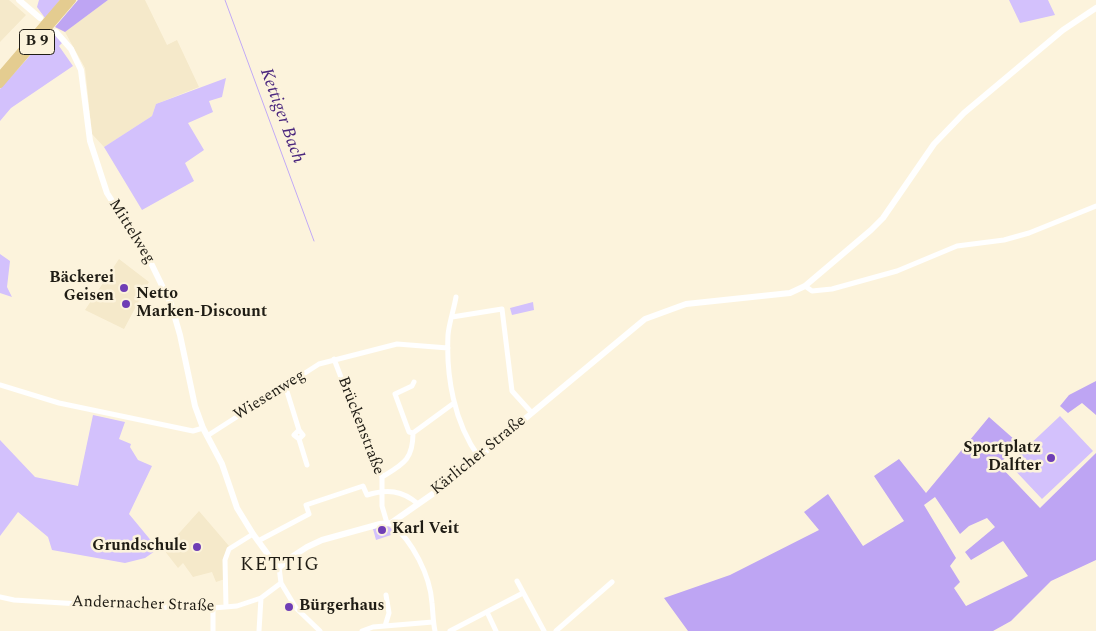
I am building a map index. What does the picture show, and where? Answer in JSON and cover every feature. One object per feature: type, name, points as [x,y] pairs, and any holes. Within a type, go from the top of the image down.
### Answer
[{"type":"highway","name":"B 9","points":[[0,76],[65,0]]},
{"type":"highway","name":"B 9","points":[[0,84],[72,0]]},
{"type":"street","points":[[18,0],[40,18]]},
{"type":"street","points":[[1095,11],[1076,20],[964,112],[934,144],[883,218],[805,286],[812,291],[832,289],[897,271],[957,246],[1017,237],[1096,206]]},
{"type":"street","name":"Mittelweg","points":[[56,32],[71,49],[81,70],[90,141],[107,193],[149,259],[172,304],[195,406],[203,428],[222,464],[237,508],[275,565],[279,567]]},
{"type":"street","name":"Kärlicher Straße","points":[[389,523],[418,504],[479,457],[629,330],[645,319],[666,310],[704,302],[790,293],[805,286]]},
{"type":"street","points":[[456,297],[448,333],[451,391],[454,403],[473,448],[479,457]]},
{"type":"street","points":[[452,317],[502,308],[512,391],[532,413]]},
{"type":"street","name":"Wiesenweg","points":[[207,436],[319,364],[397,344],[448,348]]},
{"type":"street","name":"Brückenstraße","points":[[334,359],[382,477],[382,506],[389,523]]},
{"type":"street","points":[[413,433],[407,428],[395,394],[412,386],[414,382]]},
{"type":"street","points":[[0,385],[59,404],[193,431],[203,428]]},
{"type":"street","points":[[285,385],[299,430],[303,435],[299,439],[307,465]]},
{"type":"street","points":[[413,433],[454,403]]},
{"type":"street","points":[[382,477],[402,465],[408,458],[413,448],[413,433]]},
{"type":"street","points":[[258,540],[309,514],[306,505],[363,486],[367,495],[381,491],[400,492],[409,496],[418,504]]},
{"type":"street","points":[[320,631],[296,608],[281,583],[279,567],[290,558],[322,540],[389,523],[410,545],[427,580],[432,602],[435,631]]},
{"type":"street","points":[[226,607],[225,560],[229,549],[253,534]]},
{"type":"street","points":[[517,581],[544,631]]},
{"type":"street","points":[[556,631],[612,582]]},
{"type":"street","name":"Andernacher Straße","points":[[0,596],[14,600],[112,606],[213,608],[226,607],[261,598],[281,583]]},
{"type":"street","points":[[450,631],[523,593]]},
{"type":"street","points":[[385,626],[389,612],[386,595]]},
{"type":"street","points":[[258,631],[261,598]]},
{"type":"street","points":[[213,608],[213,631]]},
{"type":"street","points":[[487,612],[496,631]]},
{"type":"street","points":[[362,631],[374,627],[433,622]]},
{"type":"shaded area","points":[[0,0],[9,0],[26,15],[0,42]]},
{"type":"shaded area","points":[[39,0],[60,0],[45,18],[37,7]]},
{"type":"shaded area","points":[[78,0],[108,0],[65,32],[55,27]]},
{"type":"shaded area","points":[[108,0],[145,0],[167,45],[177,40],[199,87],[156,104],[152,116],[104,147],[92,134],[85,68],[65,32]]},
{"type":"shaded area","points":[[1009,0],[1048,0],[1055,15],[1020,23]]},
{"type":"shaded area","points":[[52,31],[63,42],[59,46],[73,66],[11,108],[0,121],[0,89]]},
{"type":"shaded area","points":[[226,78],[222,97],[209,101],[213,112],[188,123],[204,150],[185,163],[194,181],[142,210],[104,147],[152,116],[156,104]]},
{"type":"shaded area","points":[[0,254],[10,261],[7,287],[12,297],[0,293]]},
{"type":"shaded area","points":[[119,259],[149,282],[124,329],[85,310]]},
{"type":"shaded area","points":[[533,302],[534,310],[512,315],[510,308]]},
{"type":"shaded area","points":[[1096,381],[1096,415],[1082,403],[1068,413],[1060,406],[1069,395]]},
{"type":"shaded area","points":[[93,415],[125,422],[119,439],[131,444],[130,447],[138,460],[152,466],[129,514],[158,549],[145,558],[125,563],[52,550],[48,537],[18,512],[0,536],[0,440],[35,477],[78,486]]},
{"type":"shaded area","name":"Sportplatz Dalfter","points":[[1060,416],[1093,451],[1042,499],[1009,464]]},
{"type":"shaded area","points":[[989,417],[1015,440],[1000,466],[1040,508],[1096,453],[1096,560],[1051,581],[1011,621],[993,631],[688,631],[664,598],[730,575],[819,530],[804,512],[828,494],[863,546],[904,521],[874,476],[899,459],[926,493]],"holes":[[[935,497],[960,534],[969,526],[987,518],[995,527],[965,552],[971,560],[1003,541],[1028,576],[966,606],[954,588],[960,582],[950,566],[956,558],[924,505]]]},
{"type":"shaded area","name":"Grundschule","points":[[199,511],[229,546],[223,559],[225,579],[216,582],[212,572],[193,577],[183,563],[178,568],[164,550]]},
{"type":"shaded area","points":[[387,525],[397,533],[376,540],[373,529]]},
{"type":"waterway","name":"Kettiger Bach","points":[[225,0],[314,241]]},
{"type":"place","name":"Bäckerei Geisen","points":[[124,288]]},
{"type":"place","name":"Netto Marken-Discount","points":[[126,304]]},
{"type":"place","name":"Sportplatz Dalfter","points":[[1051,458]]},
{"type":"place","name":"Karl Veit","points":[[382,530]]},
{"type":"place","name":"Grundschule","points":[[197,547]]},
{"type":"place","name":"Bürgerhaus","points":[[289,607]]},
{"type":"district","name":"KETTIG","points":[[280,566]]}]
